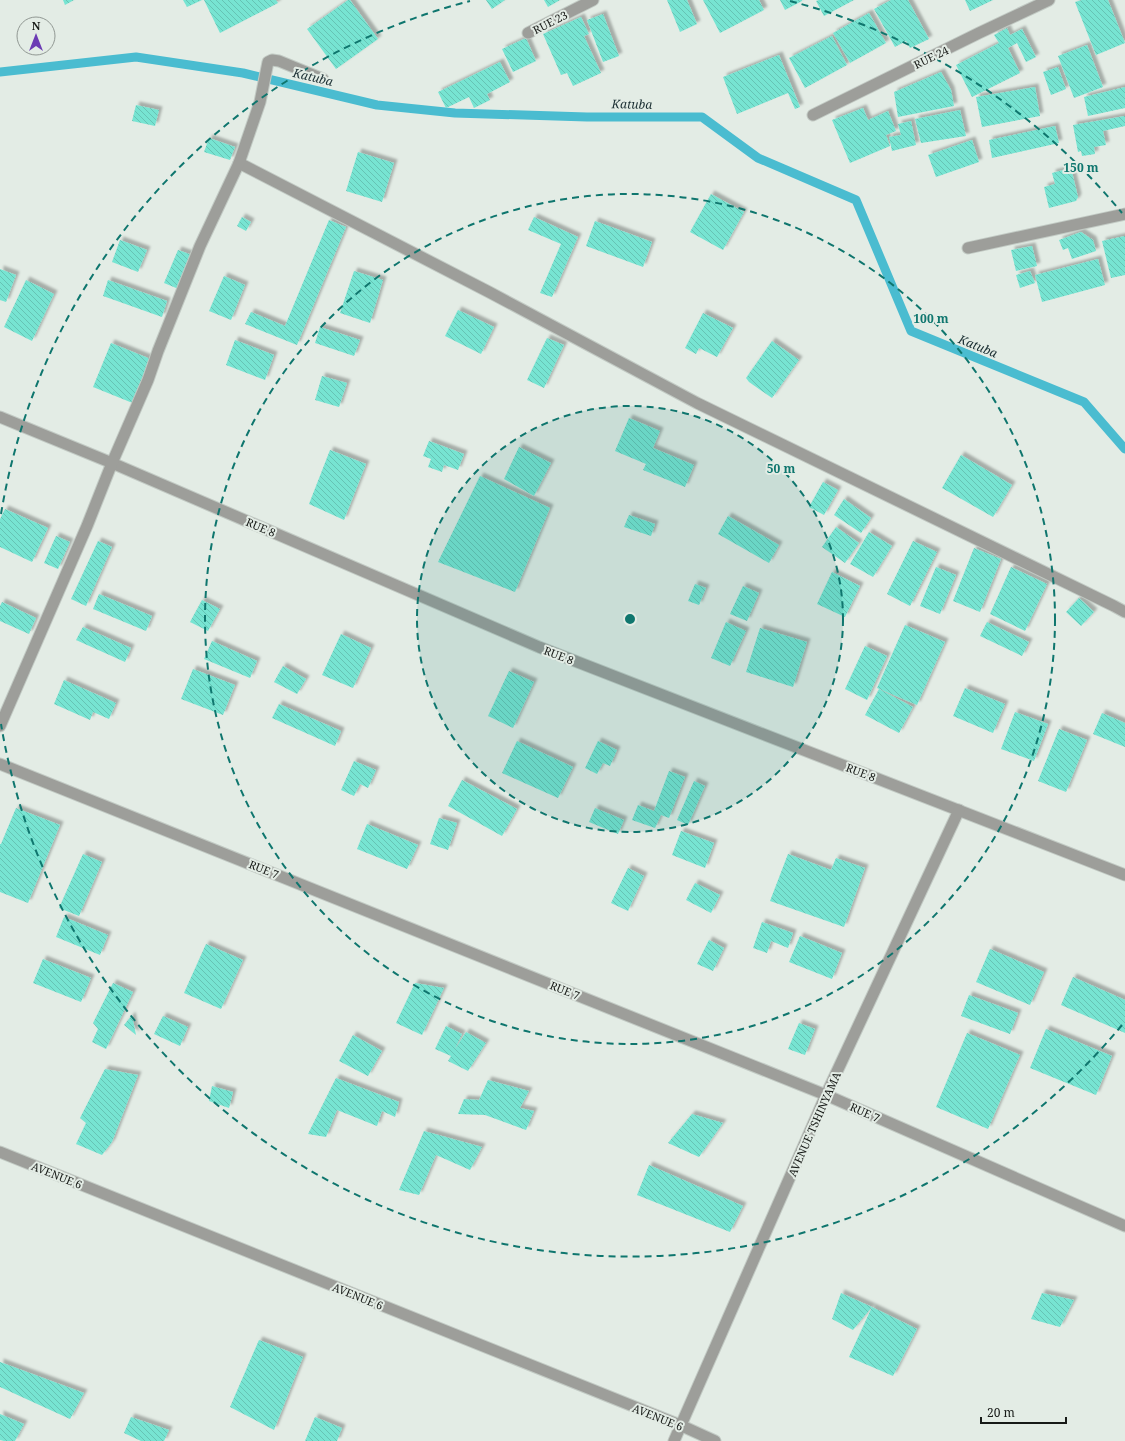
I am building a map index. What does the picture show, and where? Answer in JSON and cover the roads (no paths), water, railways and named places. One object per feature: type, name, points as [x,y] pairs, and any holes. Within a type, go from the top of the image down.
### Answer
[{"type":"street","name":"RUE 23","points":[[528,34],[593,0]]},
{"type":"street","name":"RUE 24","points":[[814,115],[979,32],[1049,0]]},
{"type":"street","points":[[0,726],[87,526],[112,462],[148,380],[158,350],[200,246],[239,163],[260,102],[268,62],[272,60],[279,61],[323,79]]},
{"type":"street","points":[[239,163],[489,292],[697,403],[1125,612]]},
{"type":"street","points":[[968,248],[1125,214]]},
{"type":"street","name":"RUE 8","points":[[0,417],[112,462],[539,647],[1125,875]]},
{"type":"street","name":"RUE 7","points":[[0,764],[826,1095],[1125,1226]]},
{"type":"street","name":"AVENUE TSHINYAMA","points":[[674,1441],[826,1095],[959,810]]},
{"type":"street","name":"AVENUE 6","points":[[0,1152],[715,1441]]},
{"type":"waterway","name":"Katuba","points":[[0,72],[136,57],[243,73],[377,105],[455,113],[587,117],[702,117],[758,158],[856,200],[911,331],[1084,402],[1125,449]]}]
